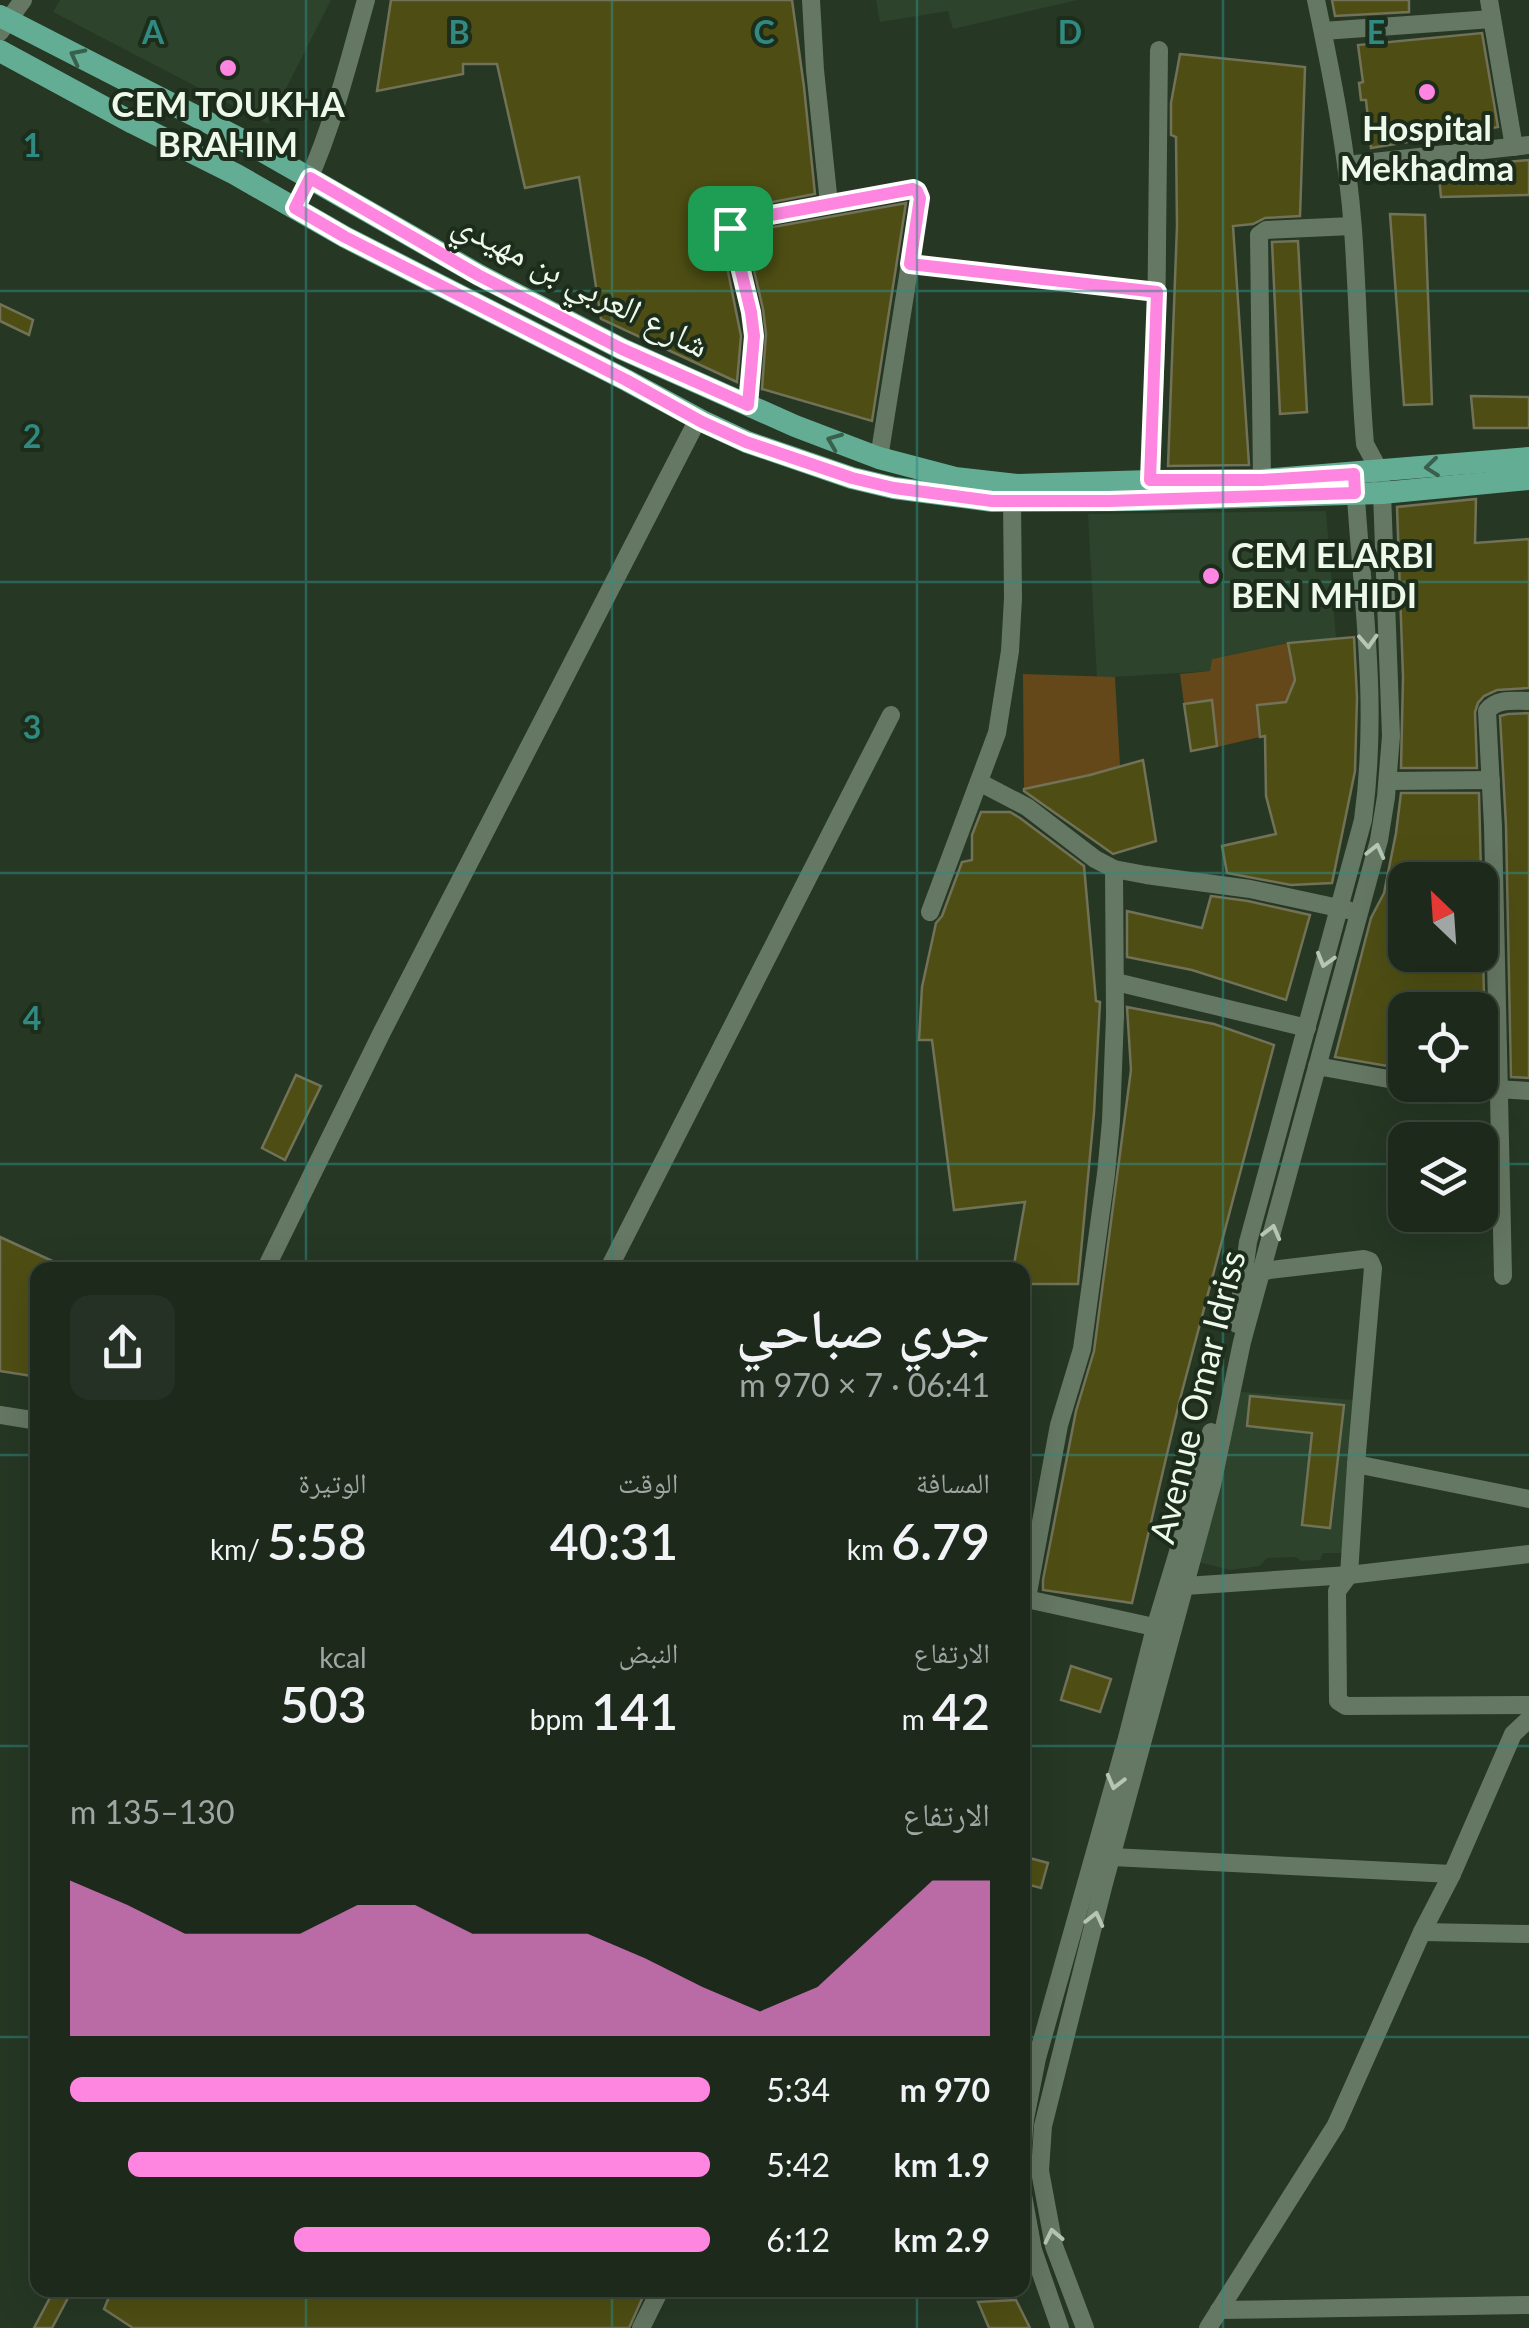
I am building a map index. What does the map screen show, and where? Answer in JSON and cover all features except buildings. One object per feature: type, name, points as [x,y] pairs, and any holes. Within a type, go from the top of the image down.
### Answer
[{"type":"main road","name":"شارع العربي بن مهيدي","points":[[3,23],[207,122],[478,275],[622,349],[843,446],[879,458],[955,478],[1018,485],[1150,480],[1381,482],[1529,458]]},
{"type":"main road","points":[[0,51],[441,287],[698,419],[746,442],[852,478],[894,488],[992,501],[1124,501],[1355,483]]},
{"type":"main road","points":[[1381,482],[1529,480]]},
{"type":"street","points":[[3,23],[23,0]]},
{"type":"street","points":[[295,208],[328,129],[366,0]]},
{"type":"street","points":[[811,0],[830,204]]},
{"type":"street","points":[[1030,2093],[1118,1773],[1164,1629],[1213,1421],[1231,1368],[1248,1242],[1307,1028],[1350,910],[1363,820],[1371,740],[1367,624],[1355,483],[1365,444],[1346,165],[1316,0]]},
{"type":"street","points":[[1323,31],[1490,9],[1521,146],[1346,165]]},
{"type":"street","points":[[1150,480],[1160,50]]},
{"type":"street","points":[[748,405],[754,336],[730,225],[910,188],[917,191],[919,206],[879,458]]},
{"type":"street","points":[[1262,480],[1259,234],[1266,230],[1352,226]]},
{"type":"street","points":[[910,264],[1157,292]]},
{"type":"street","points":[[269,1262],[382,1032],[698,419]]},
{"type":"street","points":[[1365,444],[1381,482]]},
{"type":"street","name":"Avenue Omar Idriss","points":[[1085,2328],[1054,2246],[1040,2171],[1043,2126],[1112,1857],[1164,1629],[1184,1586],[1212,1486],[1242,1342],[1317,1066],[1350,910],[1380,840],[1388,782],[1391,700],[1381,482]]},
{"type":"street","points":[[930,912],[997,733],[1014,598],[1012,500]]},
{"type":"street","points":[[1495,992],[1488,712],[1500,702],[1529,701]]},
{"type":"street","points":[[612,1262],[891,715]]},
{"type":"street","points":[[1388,782],[1491,780]]},
{"type":"street","points":[[979,782],[1027,807],[1114,869],[1250,888],[1350,910]]},
{"type":"street","points":[[1030,1573],[1059,1425],[1082,1348],[1095,1265],[1111,1121],[1116,982],[1114,869]]},
{"type":"street","points":[[1116,982],[1307,1028]]},
{"type":"street","points":[[1317,1066],[1388,1079]]},
{"type":"street","points":[[1498,1090],[1529,1091]]},
{"type":"street","points":[[1497,1102],[1503,1276]]},
{"type":"street","points":[[1262,1271],[1364,1259],[1374,1268],[1349,1576],[1337,1591],[1340,1704],[1529,1705]]},
{"type":"street","points":[[0,1415],[30,1420]]},
{"type":"street","points":[[1356,1464],[1529,1499]]},
{"type":"street","points":[[1184,1586],[1349,1576],[1529,1554]]},
{"type":"street","points":[[1030,1599],[1164,1629]]},
{"type":"street","points":[[1208,2328],[1336,2125],[1513,1734],[1529,1719]]},
{"type":"street","points":[[1112,1857],[1452,1874]]},
{"type":"street","points":[[1422,1932],[1529,1934]]},
{"type":"street","points":[[1030,2234],[1060,2328]]},
{"type":"street","points":[[641,2328],[656,2297]]},
{"type":"street","points":[[1219,2310],[1529,2305]]},
{"type":"shaded area","name":"CEM TOUKHA BRAHIM","points":[[60,0],[331,0],[268,124],[53,12]]},
{"type":"shaded area","points":[[876,0],[1077,0],[953,29],[948,11],[880,22]]},
{"type":"shaded area","name":"CEM ELARBI BEN MHIDI","points":[[1326,511],[1336,639],[1288,643],[1212,659],[1211,671],[1097,678],[1088,514]]},
{"type":"shaded area","points":[[1288,643],[1295,680],[1286,702],[1257,705],[1260,737],[1217,747],[1212,700],[1184,704],[1180,674],[1210,671],[1212,659]]},
{"type":"shaded area","points":[[1023,674],[1115,677],[1120,766],[1024,789]]},
{"type":"shaded area","points":[[1241,1392],[1355,1400],[1342,1553],[1323,1553],[1320,1560],[1267,1558],[1260,1566],[1230,1570],[1198,1562]]},
{"type":"place","name":"CEM TOUKHA BRAHIM","points":[[228,68]]},
{"type":"place","name":"Hospital Mekhadma","points":[[1427,92]]},
{"type":"place","name":"CEM ELARBI BEN MHIDI","points":[[1211,576]]},
{"type":"route","points":[[310,178],[478,275],[622,349],[748,405],[754,336],[730,228],[738,221],[910,188],[920,198],[910,264],[1157,292],[1150,480],[1262,480],[1354,474],[1355,493],[992,501],[894,488],[852,478],[746,442],[702,422],[295,208],[310,178]]}]
